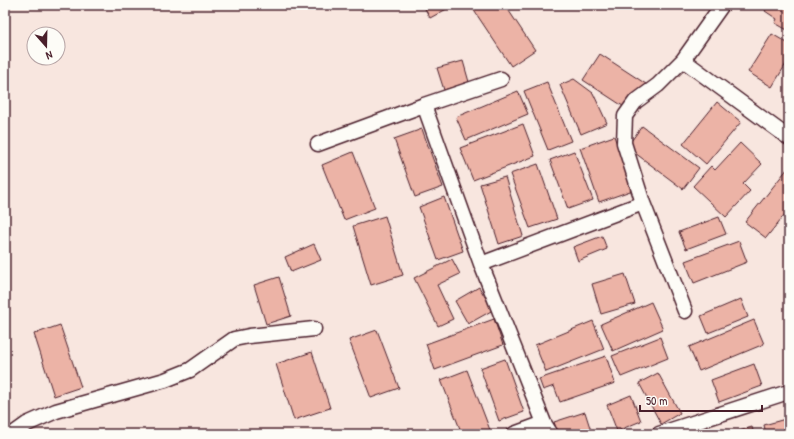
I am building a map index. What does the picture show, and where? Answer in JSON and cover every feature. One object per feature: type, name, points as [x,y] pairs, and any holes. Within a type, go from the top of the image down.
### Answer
[{"type":"street","points":[[685,311],[643,203],[624,143],[625,116],[635,102],[658,85],[683,60],[722,5]]},
{"type":"street","points":[[683,60],[789,138]]},
{"type":"street","points":[[318,144],[501,79]]},
{"type":"street","points":[[424,106],[481,264],[547,428],[514,434]]},
{"type":"street","points":[[481,264],[643,203]]},
{"type":"street","points":[[13,434],[27,424],[56,411],[165,380],[190,370],[234,339],[314,329]]},
{"type":"street","points":[[659,434],[785,393],[789,393]]},
{"type":"building","points":[[423,5],[454,5],[430,18]]},
{"type":"building","points":[[480,5],[505,5],[535,50],[511,66],[473,9]]},
{"type":"building","points":[[768,5],[789,5],[789,31],[775,23],[777,19],[765,11]]},
{"type":"building","points":[[772,34],[789,44],[789,59],[772,87],[748,72]]},
{"type":"building","points":[[600,54],[646,84],[629,110],[583,80]]},
{"type":"building","points":[[463,61],[469,82],[444,90],[437,68]]},
{"type":"building","points":[[574,79],[593,93],[607,123],[581,134],[560,85]]},
{"type":"building","points":[[547,82],[571,141],[548,150],[524,91]]},
{"type":"building","points":[[518,91],[528,114],[466,140],[456,117]]},
{"type":"building","points":[[717,102],[741,122],[706,164],[683,144]]},
{"type":"building","points":[[523,124],[535,156],[473,180],[460,148]]},
{"type":"building","points":[[642,126],[699,168],[683,189],[627,147]]},
{"type":"building","points":[[422,129],[443,187],[415,197],[394,139]]},
{"type":"building","points":[[614,136],[633,190],[599,202],[580,148]]},
{"type":"building","points":[[740,143],[762,164],[743,184],[750,191],[726,217],[693,186],[711,166],[715,170]]},
{"type":"building","points":[[574,151],[593,200],[568,209],[550,160]]},
{"type":"building","points":[[353,152],[375,208],[344,220],[322,165]]},
{"type":"building","points":[[538,164],[557,219],[530,228],[510,174]]},
{"type":"building","points":[[788,168],[789,209],[766,238],[745,222]]},
{"type":"building","points":[[505,177],[523,236],[499,244],[480,184]]},
{"type":"building","points":[[444,197],[463,251],[438,260],[419,207]]},
{"type":"building","points":[[385,216],[403,275],[371,285],[353,226]]},
{"type":"building","points":[[719,217],[726,234],[686,249],[679,232]]},
{"type":"building","points":[[602,236],[607,249],[578,261],[573,247]]},
{"type":"building","points":[[739,241],[747,262],[694,283],[685,261]]},
{"type":"building","points":[[314,244],[321,260],[291,272],[285,257]]},
{"type":"building","points":[[452,259],[460,274],[437,285],[453,319],[438,326],[414,278]]},
{"type":"building","points":[[625,274],[635,304],[601,314],[592,284]]},
{"type":"building","points":[[279,277],[291,316],[266,324],[254,285]]},
{"type":"building","points":[[479,287],[493,310],[468,324],[455,301]]},
{"type":"building","points":[[741,299],[748,317],[708,333],[701,316]]},
{"type":"building","points":[[651,302],[663,329],[613,351],[601,324]]},
{"type":"building","points":[[494,319],[503,345],[435,370],[426,344]]},
{"type":"building","points":[[754,320],[764,344],[699,371],[689,347]]},
{"type":"building","points":[[593,321],[604,349],[546,372],[535,345]]},
{"type":"building","points":[[60,325],[81,387],[54,396],[34,334]]},
{"type":"building","points":[[377,330],[399,388],[371,398],[349,340]]},
{"type":"building","points":[[660,337],[668,358],[621,377],[612,356]]},
{"type":"building","points":[[312,352],[330,408],[294,420],[276,364]]},
{"type":"building","points":[[606,356],[615,383],[560,402],[554,386],[543,390],[539,379]]},
{"type":"building","points":[[505,359],[524,412],[499,421],[480,368]]},
{"type":"building","points":[[754,364],[762,386],[719,402],[711,380]]},
{"type":"building","points":[[467,370],[490,430],[480,434],[462,434],[441,380]]},
{"type":"building","points":[[658,373],[680,413],[661,424],[639,383]]},
{"type":"building","points":[[631,395],[641,421],[617,431],[607,405]]},
{"type":"building","points":[[585,412],[592,434],[558,434],[554,422]]},
{"type":"building","points":[[789,418],[789,434],[766,434],[764,425]]},
{"type":"building","points":[[752,427],[754,434],[729,434]]}]
